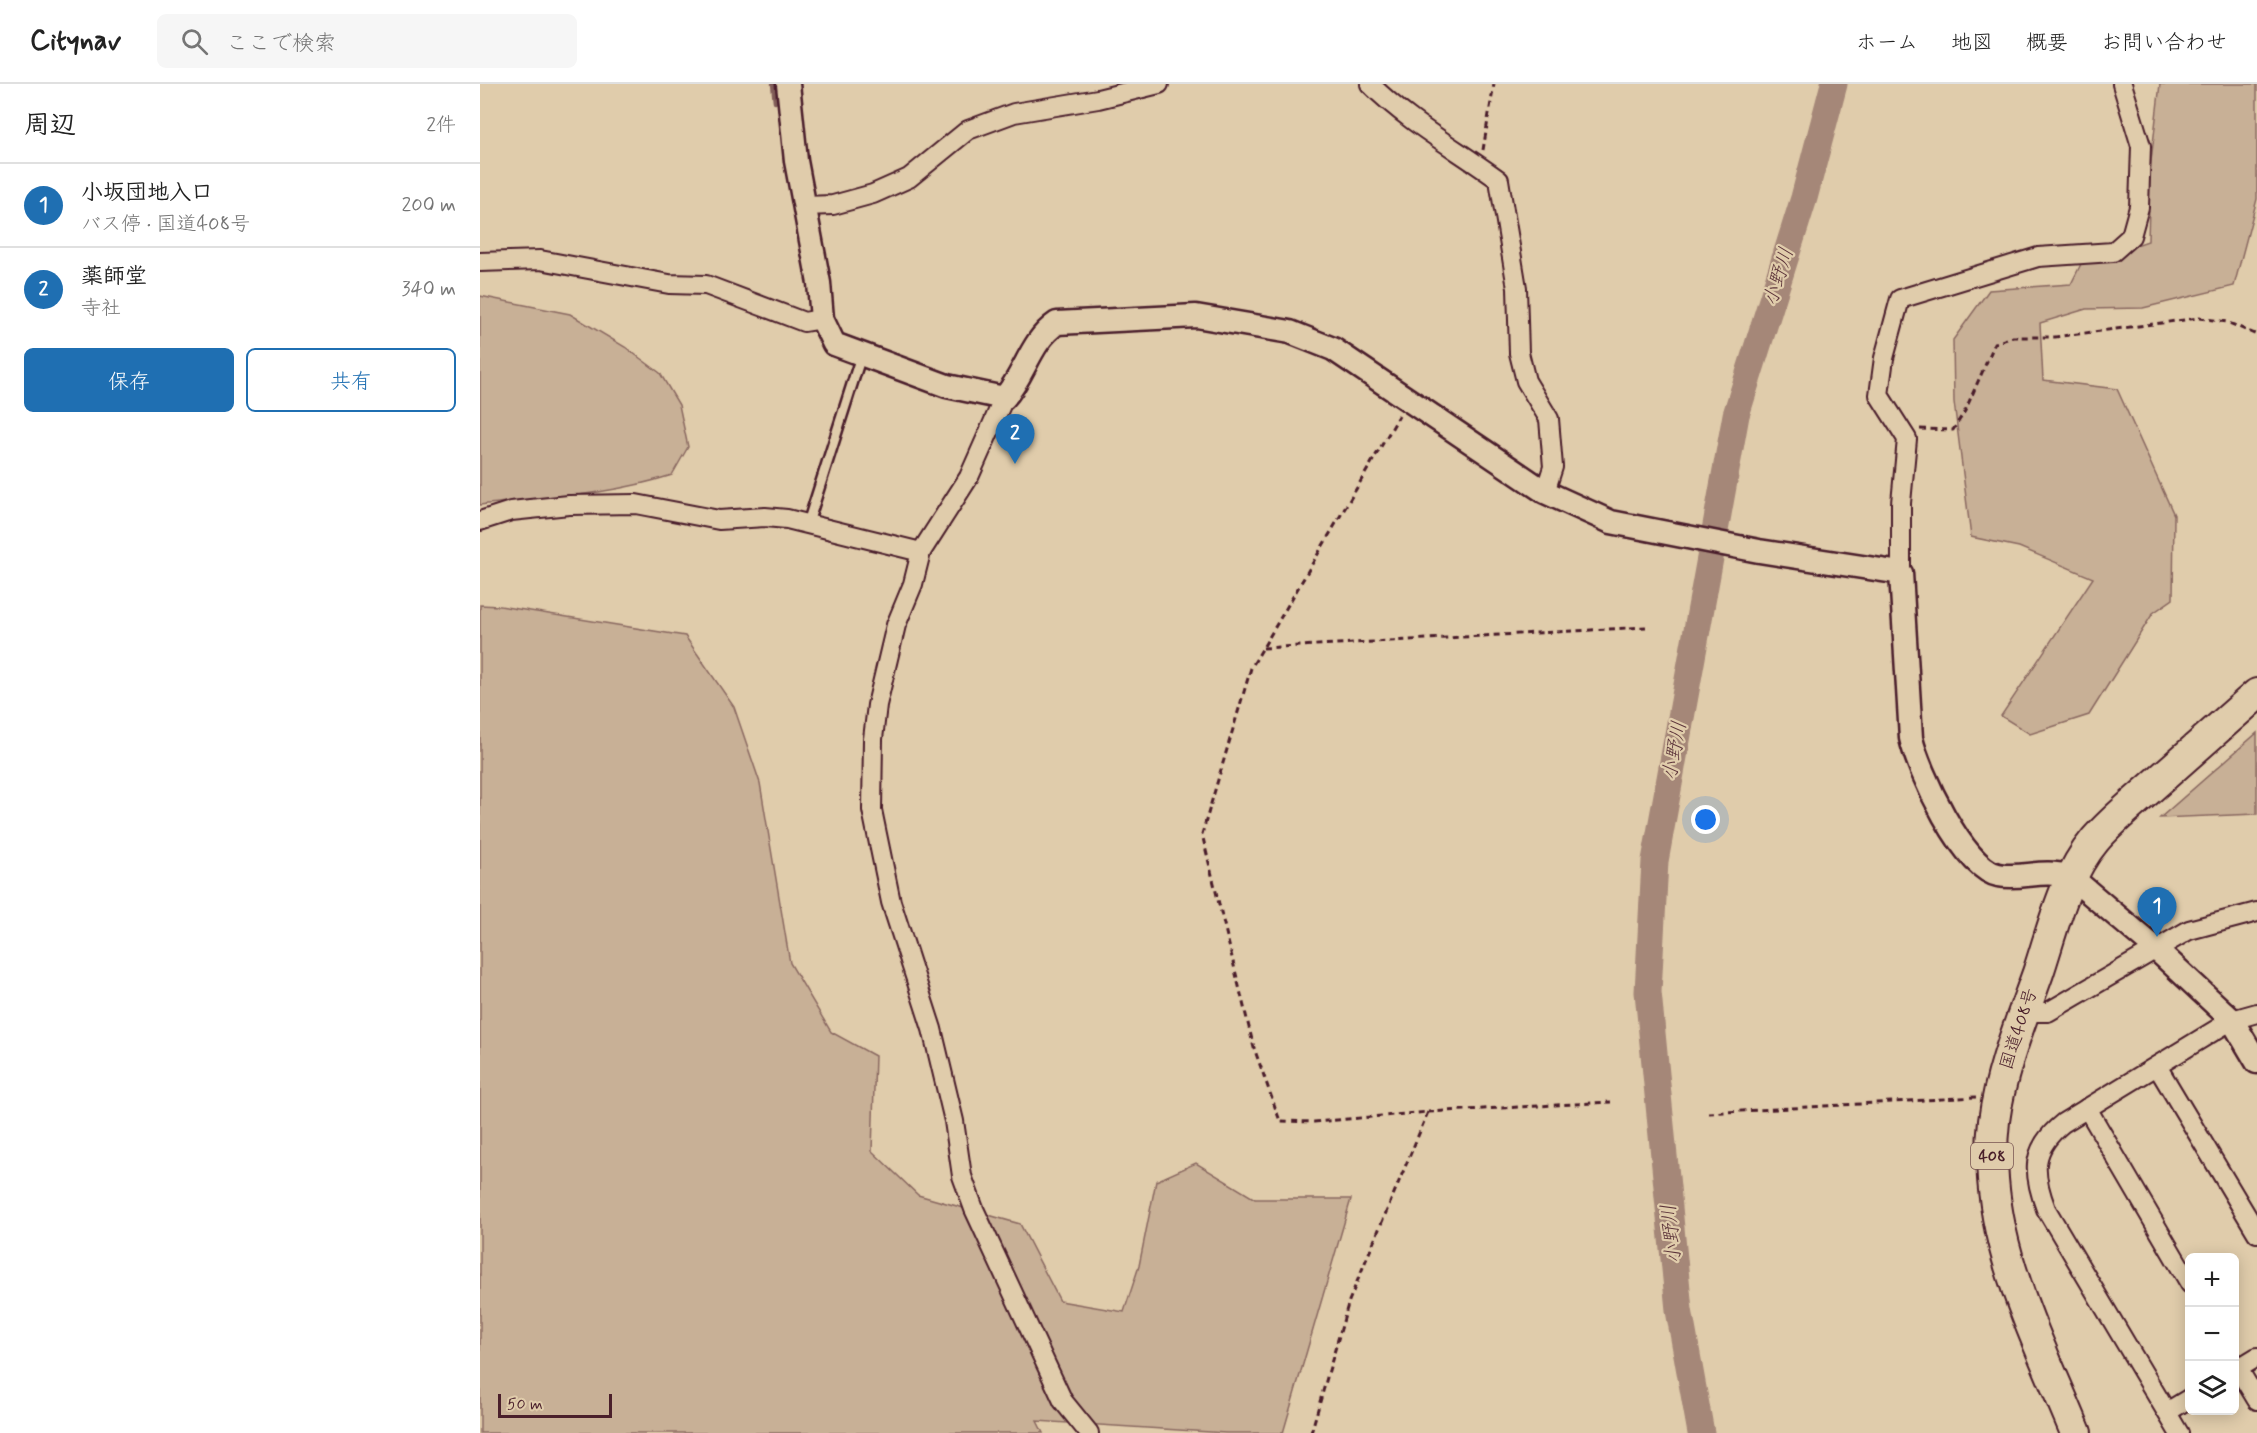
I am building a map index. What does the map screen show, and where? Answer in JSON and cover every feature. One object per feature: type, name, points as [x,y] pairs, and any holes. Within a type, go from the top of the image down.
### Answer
[{"type":"highway","name":"国道408号","points":[[2076,1433],[2014,1285],[2002,1243],[1993,1179],[1992,1150],[1999,1095],[2024,1012],[2071,878],[2088,849],[2117,818],[2257,694]]},
{"type":"street","points":[[788,84],[804,206],[819,283],[822,319],[834,344],[861,356],[947,386],[1004,398]]},
{"type":"street","points":[[804,206],[832,205],[873,194],[909,178],[968,130],[1014,113],[1098,99],[1159,84]]},
{"type":"street","points":[[1370,84],[1392,106],[1435,139],[1499,180],[1517,288],[1519,353],[1526,381],[1549,419],[1553,467],[1545,492]]},
{"type":"street","points":[[2122,84],[2141,146],[2139,207],[2131,236],[2113,252],[2038,257],[1900,299],[1884,358],[1879,395],[1907,439],[1901,503],[1901,573],[1911,738],[1916,760],[1928,785],[1960,841],[1971,855],[1990,872],[1998,875],[2054,872],[2071,878],[2156,949],[2232,1020],[2257,1062]]},
{"type":"street","points":[[480,262],[540,260],[669,284],[706,285],[804,322],[822,319]]},
{"type":"street","points":[[1089,1433],[1063,1401],[974,1209],[962,1176],[954,1121],[932,1029],[891,902],[872,810],[873,739],[877,705],[896,625],[913,584],[921,552],[969,477],[1004,398],[1013,388],[1046,331],[1057,323],[1196,316],[1290,332],[1333,349],[1408,402],[1545,492],[1611,522],[1759,551],[1901,573]]},
{"type":"street","points":[[480,521],[511,511],[569,505],[636,504],[719,520],[765,517],[808,523],[921,552]]},
{"type":"street","points":[[2024,1012],[2048,1012],[2189,930],[2257,912]]},
{"type":"street","points":[[2179,1433],[2046,1209],[2038,1187],[2038,1154],[2048,1135],[2087,1108],[2232,1020],[2257,1013]]},
{"type":"street","points":[[2157,1066],[2257,1233]]},
{"type":"street","points":[[2087,1108],[2185,1275]]},
{"type":"street","points":[[2239,1366],[2257,1357]]},
{"type":"street","points":[[2239,1372],[2257,1400]]},
{"type":"street","points":[[2167,1412],[2185,1401]]},
{"type":"lane","points":[[808,523],[861,356]]},
{"type":"path","points":[[1481,167],[1494,84]]},
{"type":"path","points":[[1904,434],[1922,429],[1953,430],[1965,411],[1995,343],[2013,337],[2055,337],[2199,318],[2227,322],[2257,335]]},
{"type":"path","points":[[1408,402],[1251,668],[1202,834],[1254,1048],[1280,1121],[1314,1122],[1428,1112],[1611,1102]]},
{"type":"path","points":[[1263,648],[1646,627]]},
{"type":"path","points":[[1708,1113],[1999,1095]]},
{"type":"path","points":[[1311,1433],[1349,1301],[1428,1112]]},
{"type":"shaded area","points":[[2160,84],[2257,84],[2257,199],[2234,286],[2143,308],[2086,309],[2040,323],[2043,380],[2117,389],[2174,515],[2173,599],[2153,613],[2089,715],[2030,734],[2001,716],[2093,578],[2019,547],[1971,537],[1954,402],[1953,340],[1989,290],[2071,284],[2081,264],[2148,241],[2150,170]]},
{"type":"shaded area","points":[[480,296],[570,314],[625,347],[660,373],[679,405],[688,447],[672,475],[600,492],[480,505]]},
{"type":"shaded area","points":[[480,605],[500,606],[685,636],[734,707],[760,783],[790,963],[831,1032],[875,1056],[872,1151],[918,1195],[1020,1224],[1060,1301],[1124,1312],[1139,1266],[1156,1181],[1196,1163],[1255,1199],[1351,1199],[1283,1433],[1226,1433],[1037,1421],[1043,1433],[480,1433]]},
{"type":"shaded area","points":[[2257,733],[2257,814],[2160,818]]},
{"type":"waterway","points":[[773,84],[775,102],[782,99]]},
{"type":"waterway","name":"小野川","points":[[1701,1433],[1679,1310],[1648,992],[1655,861],[1736,415],[1804,198],[1834,84]]},
{"type":"place","name":"薬師堂","points":[[1015,464]]},
{"type":"place","name":"小坂団地入口","points":[[2157,937]]}]
